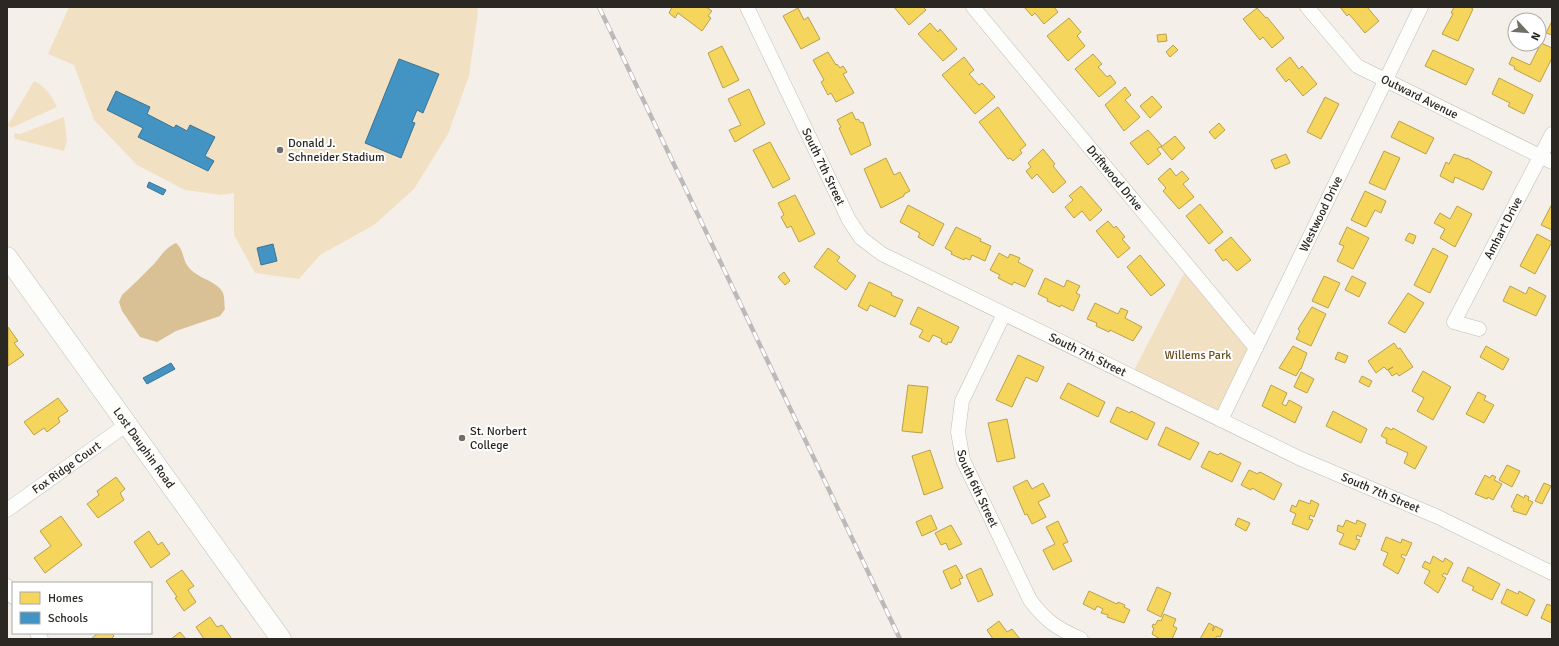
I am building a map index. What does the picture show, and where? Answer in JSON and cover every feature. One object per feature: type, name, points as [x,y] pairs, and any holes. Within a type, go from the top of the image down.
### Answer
[{"type":"main road","name":"Lost Dauphin Road","points":[[7,257],[126,425],[281,639]]},
{"type":"street","name":"Driftwood Drive","points":[[973,7],[1256,348]]},
{"type":"street","name":"Outward Avenue","points":[[1307,7],[1357,66],[1547,159]]},
{"type":"street","name":"Westwood Drive","points":[[1221,420],[1421,7]]},
{"type":"street","name":"South 7th Street","points":[[751,10],[849,220],[861,238],[882,254],[1299,458],[1438,517],[1552,573]]},
{"type":"street","name":"Amhart Drive","points":[[1479,329],[1454,322],[1547,159],[1552,134]]},
{"type":"street","name":"South 6th Street","points":[[1004,314],[962,401],[958,432],[963,460],[1030,600],[1044,618],[1065,632],[1080,639]]},
{"type":"street","name":"Fox Ridge Court","points":[[7,510],[126,425]]},
{"type":"street","points":[[7,586],[12,595]]},
{"type":"green space","name":"Donald J. Schneider Stadium","points":[[69,7],[477,7],[478,12],[469,76],[448,134],[414,189],[374,225],[320,255],[299,279],[255,273],[234,235],[234,193],[221,195],[185,190],[137,165],[94,120],[74,65],[48,54]]},
{"type":"green space","points":[[34,81],[48,92],[57,107],[11,128],[8,125]]},
{"type":"green space","points":[[64,117],[67,140],[64,151],[15,139],[14,133],[20,134]]},
{"type":"green space","name":"Willems Park","points":[[1188,266],[1256,348],[1221,420],[1131,376]]},
{"type":"shaded area","points":[[176,243],[180,248],[187,265],[195,273],[215,284],[222,291],[225,309],[220,316],[176,331],[157,342],[140,337],[122,311],[119,302],[122,295],[154,264],[166,250]]},
{"type":"building: Homes","points":[[672,7],[706,7],[712,11],[708,16],[711,18],[702,31],[678,13],[675,18],[669,13]]},
{"type":"building: Homes","points":[[894,7],[923,7],[926,10],[909,25]]},
{"type":"building: Homes","points":[[1024,7],[1054,7],[1058,12],[1044,24],[1035,13],[1032,16]]},
{"type":"building: Homes","points":[[1340,7],[1367,7],[1379,21],[1365,33],[1349,14],[1347,16]]},
{"type":"building: Homes","points":[[1454,7],[1470,7],[1473,9],[1458,41],[1442,34],[1453,14],[1451,13]]},
{"type":"building: Homes","points":[[798,8],[804,20],[808,17],[820,39],[801,49],[783,16]]},
{"type":"building: Homes","points":[[1257,8],[1266,18],[1267,17],[1284,38],[1272,48],[1263,37],[1260,40],[1243,19]]},
{"type":"building: Homes","points":[[1069,18],[1081,32],[1077,36],[1085,46],[1068,61],[1047,36]]},
{"type":"building: Homes","points":[[1552,21],[1552,35],[1547,33]]},
{"type":"building: Homes","points":[[930,23],[938,32],[940,29],[957,49],[943,61],[918,34]]},
{"type":"building: Homes","points":[[1166,34],[1167,41],[1158,42],[1157,35]]},
{"type":"building: Homes","points":[[1173,45],[1178,50],[1170,57],[1166,52]]},
{"type":"building: Homes","points":[[722,46],[739,80],[723,88],[708,53]]},
{"type":"building: Homes","points":[[1547,46],[1552,48],[1552,58],[1540,82],[1514,69],[1515,67],[1509,64],[1512,57],[1530,65],[1536,52],[1547,52]]},
{"type":"building: Homes","points":[[1433,50],[1474,69],[1466,85],[1425,66]]},
{"type":"building: Homes","points":[[828,52],[836,65],[837,64],[840,68],[843,66],[847,72],[843,74],[854,93],[836,102],[831,93],[828,95],[821,82],[824,80],[813,60]]},
{"type":"building: Homes","points":[[1093,54],[1102,64],[1098,67],[1107,77],[1110,75],[1116,83],[1099,97],[1075,69]]},
{"type":"building: Homes","points":[[964,57],[974,70],[969,74],[979,85],[982,83],[995,97],[975,114],[942,75]]},
{"type":"building: Homes","points":[[1290,57],[1299,69],[1302,66],[1317,84],[1303,96],[1289,79],[1286,82],[1276,69]]},
{"type":"building: Homes","points":[[1499,78],[1533,95],[1524,114],[1508,106],[1510,103],[1492,94]]},
{"type":"building: Homes","points":[[1125,87],[1131,95],[1125,100],[1140,117],[1124,131],[1105,105]]},
{"type":"building: Homes","points":[[749,89],[765,124],[735,142],[729,130],[741,125],[728,99]]},
{"type":"building: Homes","points":[[1152,96],[1162,107],[1150,118],[1140,106]]},
{"type":"building: Homes","points":[[1325,97],[1339,104],[1321,139],[1307,132]]},
{"type":"building: Homes","points":[[998,107],[1026,145],[1020,150],[1022,153],[1013,161],[1010,158],[1008,159],[979,122]]},
{"type":"building: Homes","points":[[852,112],[856,120],[858,119],[861,123],[863,122],[871,145],[851,155],[837,120]]},
{"type":"building: Homes","points":[[1399,121],[1434,138],[1426,154],[1391,137]]},
{"type":"building: Homes","points":[[1219,123],[1225,130],[1215,139],[1209,132]]},
{"type":"building: Homes","points":[[1148,130],[1162,146],[1157,149],[1161,154],[1148,165],[1130,143]]},
{"type":"building: Homes","points":[[1175,136],[1185,148],[1172,160],[1161,147]]},
{"type":"building: Homes","points":[[770,142],[790,179],[773,188],[753,150]]},
{"type":"building: Homes","points":[[1043,149],[1055,164],[1053,166],[1066,182],[1053,193],[1037,174],[1032,179],[1026,171],[1031,167],[1028,163]]},
{"type":"building: Homes","points":[[1384,151],[1400,158],[1385,190],[1369,183]]},
{"type":"building: Homes","points":[[1286,154],[1290,163],[1275,169],[1271,160]]},
{"type":"building: Homes","points":[[1454,154],[1467,158],[1492,172],[1483,190],[1455,177],[1453,183],[1440,176],[1446,162],[1449,164]]},
{"type":"building: Homes","points":[[886,158],[894,175],[900,172],[910,191],[904,194],[904,196],[881,208],[864,169]]},
{"type":"building: Homes","points":[[1170,168],[1176,176],[1182,171],[1189,179],[1183,184],[1194,197],[1179,209],[1163,191],[1166,188],[1158,179]]},
{"type":"building: Homes","points":[[1081,186],[1102,210],[1090,221],[1082,211],[1074,218],[1065,207],[1073,200],[1069,196]]},
{"type":"building: Homes","points":[[1365,191],[1386,201],[1381,213],[1375,210],[1366,227],[1351,220]]},
{"type":"building: Homes","points":[[795,195],[815,234],[799,242],[791,226],[787,228],[781,217],[784,215],[778,203]]},
{"type":"building: Homes","points":[[1200,204],[1223,232],[1209,244],[1186,216]]},
{"type":"building: Homes","points":[[1552,204],[1552,230],[1541,225]]},
{"type":"building: Homes","points":[[908,205],[944,224],[933,246],[918,237],[920,233],[900,222]]},
{"type":"building: Homes","points":[[1457,206],[1472,214],[1455,247],[1440,238],[1445,229],[1434,223],[1440,213],[1450,219]]},
{"type":"building: Homes","points":[[1108,221],[1114,228],[1116,226],[1125,237],[1122,239],[1130,248],[1118,258],[1096,231]]},
{"type":"building: Homes","points":[[956,227],[981,239],[980,241],[991,246],[985,261],[972,255],[970,260],[965,258],[964,260],[951,254],[952,252],[945,248]]},
{"type":"building: Homes","points":[[1347,227],[1369,238],[1353,269],[1337,261],[1344,246],[1339,244]]},
{"type":"building: Homes","points":[[1409,233],[1416,236],[1413,244],[1405,240]]},
{"type":"building: Homes","points":[[1537,234],[1552,242],[1535,274],[1520,266]]},
{"type":"building: Homes","points":[[1231,237],[1251,260],[1237,271],[1226,259],[1223,261],[1215,250]]},
{"type":"building: Homes","points":[[828,248],[840,257],[837,261],[856,276],[846,290],[814,267]]},
{"type":"building: Homes","points":[[1433,248],[1448,256],[1430,293],[1414,285]]},
{"type":"building: Homes","points":[[999,253],[1008,258],[1010,254],[1020,258],[1018,262],[1033,270],[1025,287],[1014,282],[1012,285],[998,278],[1000,275],[990,270]]},
{"type":"building: Homes","points":[[1140,255],[1165,285],[1151,296],[1127,267]]},
{"type":"building: Homes","points":[[784,272],[790,281],[785,285],[778,277]]},
{"type":"building: Homes","points":[[1324,276],[1340,283],[1328,308],[1312,301]]},
{"type":"building: Homes","points":[[1352,276],[1366,283],[1359,297],[1345,290]]},
{"type":"building: Homes","points":[[1045,278],[1064,287],[1067,280],[1080,286],[1076,293],[1080,295],[1073,311],[1061,305],[1060,307],[1047,301],[1048,299],[1038,294]]},
{"type":"building: Homes","points":[[869,282],[903,300],[895,317],[870,305],[867,311],[858,306]]},
{"type":"building: Homes","points":[[1510,286],[1526,294],[1529,287],[1546,296],[1536,316],[1503,301]]},
{"type":"building: Homes","points":[[1408,293],[1424,303],[1405,333],[1388,323]]},
{"type":"building: Homes","points":[[1095,303],[1118,314],[1121,308],[1128,311],[1125,318],[1142,327],[1133,341],[1110,330],[1109,332],[1096,326],[1097,323],[1087,319]]},
{"type":"building: Homes","points":[[918,307],[959,327],[951,343],[948,342],[947,345],[941,342],[942,339],[933,335],[929,342],[919,337],[923,330],[910,324]]},
{"type":"building: Homes","points":[[1312,307],[1326,314],[1311,346],[1296,339],[1300,331],[1298,329]]},
{"type":"building: Homes","points":[[8,327],[18,341],[14,343],[24,355],[8,366]]},
{"type":"building: Homes","points":[[1394,343],[1398,349],[1400,348],[1413,367],[1399,376],[1397,373],[1392,376],[1388,370],[1393,367],[1387,370],[1384,367],[1376,373],[1368,361]]},
{"type":"building: Homes","points":[[1293,346],[1307,353],[1301,369],[1296,376],[1279,368]]},
{"type":"building: Homes","points":[[1486,346],[1509,359],[1503,370],[1480,357]]},
{"type":"building: Homes","points":[[1338,352],[1348,356],[1345,363],[1335,359]]},
{"type":"building: Homes","points":[[1018,355],[1044,367],[1037,382],[1026,377],[1012,407],[996,400]]},
{"type":"building: Homes","points":[[1423,371],[1451,387],[1433,420],[1417,411],[1424,398],[1412,391]]},
{"type":"building: Homes","points":[[1301,372],[1314,379],[1307,393],[1294,387]]},
{"type":"building: Homes","points":[[1362,376],[1372,381],[1369,387],[1359,382]]},
{"type":"building: Homes","points":[[1068,383],[1105,402],[1098,417],[1060,398]]},
{"type":"building: Homes","points":[[908,385],[928,387],[922,433],[902,431]]},
{"type":"building: Homes","points":[[1271,385],[1287,393],[1282,404],[1286,406],[1289,400],[1302,407],[1295,423],[1262,406]]},
{"type":"building: Homes","points":[[1478,392],[1486,396],[1484,400],[1494,405],[1484,423],[1466,414]]},
{"type":"building: Homes","points":[[58,398],[68,411],[58,418],[60,422],[47,432],[44,428],[34,435],[24,422]]},
{"type":"building: Homes","points":[[1117,407],[1130,413],[1131,411],[1155,423],[1147,440],[1110,422]]},
{"type":"building: Homes","points":[[1333,411],[1367,429],[1361,443],[1326,426]]},
{"type":"building: Homes","points":[[1007,419],[1015,458],[997,462],[988,423]]},
{"type":"building: Homes","points":[[1166,427],[1199,443],[1190,460],[1158,445]]},
{"type":"building: Homes","points":[[1386,427],[1392,430],[1393,428],[1427,447],[1415,469],[1404,463],[1408,453],[1386,443],[1387,439],[1381,436]]},
{"type":"building: Homes","points":[[930,450],[943,488],[924,495],[912,456]]},
{"type":"building: Homes","points":[[1209,451],[1218,455],[1220,453],[1241,463],[1232,482],[1201,467]]},
{"type":"building: Homes","points":[[1507,465],[1520,471],[1512,487],[1499,480]]},
{"type":"building: Homes","points":[[1249,470],[1258,474],[1259,472],[1262,473],[1282,484],[1274,500],[1252,488],[1251,490],[1241,485]]},
{"type":"building: Homes","points":[[1485,475],[1490,478],[1492,475],[1496,477],[1494,480],[1502,484],[1493,500],[1488,497],[1487,499],[1475,494]]},
{"type":"building: Homes","points":[[116,477],[125,489],[120,493],[124,500],[98,518],[87,504],[99,495],[97,491]]},
{"type":"building: Homes","points":[[1027,480],[1032,489],[1043,483],[1050,496],[1038,502],[1046,517],[1032,524],[1027,514],[1025,515],[1013,487]]},
{"type":"building: Homes","points":[[1544,483],[1551,486],[1542,504],[1535,501]]},
{"type":"building: Homes","points":[[1517,494],[1524,498],[1525,495],[1529,497],[1528,500],[1533,502],[1526,515],[1513,511],[1514,509],[1511,507]]},
{"type":"building: Homes","points":[[1299,500],[1310,504],[1311,500],[1319,504],[1314,517],[1310,515],[1309,519],[1313,520],[1308,530],[1292,524],[1296,514],[1290,511],[1292,505],[1296,507]]},
{"type":"building: Homes","points":[[931,515],[937,529],[922,536],[916,522]]},
{"type":"building: Homes","points":[[61,516],[82,545],[45,573],[34,558],[51,546],[40,531]]},
{"type":"building: Homes","points":[[1238,518],[1250,523],[1246,531],[1235,525]]},
{"type":"building: Homes","points":[[1346,520],[1356,524],[1357,520],[1366,524],[1361,537],[1357,535],[1356,539],[1360,540],[1355,550],[1339,544],[1344,534],[1337,531],[1338,525],[1343,527]]},
{"type":"building: Homes","points":[[1058,521],[1068,542],[1063,544],[1072,561],[1053,570],[1043,550],[1055,544],[1046,527]]},
{"type":"building: Homes","points":[[951,525],[962,544],[949,550],[946,543],[941,545],[935,533]]},
{"type":"building: Homes","points":[[149,531],[158,545],[162,542],[170,554],[151,568],[134,542]]},
{"type":"building: Homes","points":[[1386,537],[1401,543],[1402,539],[1412,543],[1406,556],[1402,554],[1401,557],[1405,559],[1398,574],[1383,565],[1388,553],[1381,550]]},
{"type":"building: Homes","points":[[1433,556],[1443,562],[1445,558],[1453,563],[1447,575],[1444,573],[1442,576],[1446,578],[1438,593],[1424,583],[1430,571],[1422,567],[1425,561],[1430,564]]},
{"type":"building: Homes","points":[[956,565],[963,578],[959,579],[961,584],[951,589],[943,571]]},
{"type":"building: Homes","points":[[1468,567],[1500,584],[1492,600],[1472,590],[1474,587],[1462,581]]},
{"type":"building: Homes","points":[[981,568],[993,595],[978,602],[966,575]]},
{"type":"building: Homes","points":[[182,570],[194,586],[188,590],[196,602],[184,611],[175,598],[177,597],[166,581]]},
{"type":"building: Homes","points":[[1157,587],[1171,593],[1161,617],[1147,610]]},
{"type":"building: Homes","points":[[1507,589],[1518,594],[1519,591],[1535,600],[1527,616],[1501,603]]},
{"type":"building: Homes","points":[[1089,591],[1117,604],[1118,602],[1125,605],[1124,607],[1130,610],[1124,623],[1107,617],[1108,615],[1101,613],[1103,609],[1097,606],[1095,610],[1083,604]]},
{"type":"building: Homes","points":[[1547,604],[1552,606],[1552,623],[1541,618]]},
{"type":"building: Homes","points":[[1164,614],[1176,619],[1173,626],[1177,628],[1172,639],[1160,639],[1152,634],[1154,628],[1152,627],[1153,624],[1155,625],[1158,620],[1161,621]]},
{"type":"building: Homes","points":[[210,617],[217,627],[222,625],[232,639],[204,639],[196,627]]},
{"type":"building: Homes","points":[[999,621],[1007,632],[1012,629],[1020,639],[993,639],[987,630]]},
{"type":"building: Homes","points":[[1209,623],[1214,626],[1213,631],[1215,626],[1223,630],[1220,637],[1217,636],[1215,639],[1200,639]]},
{"type":"building: Homes","points":[[180,632],[186,639],[171,639]]},
{"type":"building: Homes","points":[[97,634],[113,634],[114,636],[111,639],[91,639]]},
{"type":"building: Schools","points":[[399,59],[439,74],[423,113],[417,110],[412,122],[415,123],[401,158],[365,143]]},
{"type":"building: Schools","points":[[116,91],[150,107],[147,114],[174,128],[176,125],[187,131],[190,125],[215,137],[205,156],[214,161],[208,171],[138,137],[143,128],[107,110]]},
{"type":"building: Schools","points":[[149,182],[166,190],[163,195],[147,187]]},
{"type":"building: Schools","points":[[273,244],[277,261],[261,265],[257,248]]},
{"type":"building: Schools","points":[[171,363],[175,369],[147,384],[143,378]]},
{"type":"railway","points":[[599,7],[900,639]]},
{"type":"place","name":"Donald J. Schneider Stadium","points":[[280,150]]},
{"type":"place","name":"St. Norbert College","points":[[462,438]]}]
